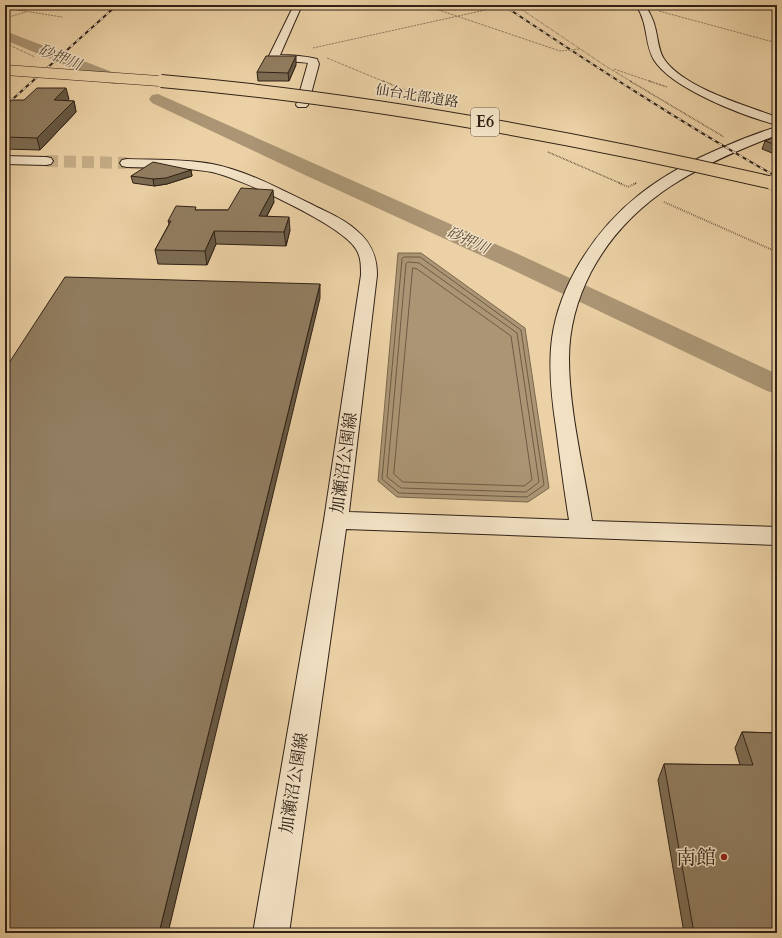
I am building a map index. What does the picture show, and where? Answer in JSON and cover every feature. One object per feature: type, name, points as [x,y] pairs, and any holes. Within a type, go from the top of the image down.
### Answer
[{"type":"highway","name":"仙台北部道路","points":[[5,70],[93,74],[328,98],[472,120],[560,136],[659,156],[777,184]]},
{"type":"highway","name":"仙台北部道路","points":[[5,74],[120,78],[190,83]]},
{"type":"street","points":[[298,5],[274,58],[299,58],[313,61],[314,64],[302,105]]},
{"type":"street","points":[[642,8],[650,22],[655,52],[666,69],[679,79],[700,90],[777,121]]},
{"type":"street","points":[[582,529],[560,384],[560,348],[568,304],[585,265],[619,218],[646,195],[674,176],[738,146],[777,130]]},
{"type":"street","points":[[5,160],[46,161]]},
{"type":"street","name":"加瀬沼公園線","points":[[127,163],[186,165],[211,168],[246,178],[335,222],[351,234],[363,247],[369,261],[369,275],[336,520],[271,933]]},
{"type":"street","points":[[336,520],[777,536]]},
{"type":"path","points":[[424,5],[560,51],[580,49]]},
{"type":"path","points":[[310,49],[508,5]]},
{"type":"path","points":[[515,5],[607,67],[738,146]]},
{"type":"path","points":[[5,8],[62,17]]},
{"type":"path","points":[[642,8],[663,12],[777,43]]},
{"type":"path","points":[[5,18],[26,12]]},
{"type":"path","points":[[5,43],[36,58]]},
{"type":"path","points":[[607,67],[670,88]]},
{"type":"path","points":[[543,150],[628,187],[662,174],[674,176]]},
{"type":"path","points":[[677,208],[777,252]]},
{"type":"water","points":[[398,253],[421,253],[525,328],[549,488],[528,502],[397,497],[378,481]]},
{"type":"building","points":[[266,56],[296,56],[288,73],[257,72]]},
{"type":"building","points":[[37,88],[66,88],[54,100],[74,101],[37,138],[5,137],[5,106],[12,100],[24,100]]},
{"type":"building","points":[[777,136],[777,145],[765,141]]},
{"type":"building","points":[[153,162],[191,170],[166,178],[153,179],[131,176]]},
{"type":"building","points":[[241,188],[273,190],[259,216],[289,217],[284,232],[214,231],[205,251],[155,250],[171,221],[168,221],[176,206],[196,207],[195,210],[228,210]]},
{"type":"building","points":[[65,277],[320,284],[159,933],[5,933],[5,369]]},
{"type":"building","name":"南館","points":[[742,732],[777,733],[777,933],[694,933],[664,764],[753,765]]},
{"type":"waterway","name":"砂押川","points":[[5,35],[114,79]]},
{"type":"waterway","name":"砂押川","points":[[158,99],[314,172],[509,259],[777,385]]},
{"type":"tunnel","points":[[46,161],[127,163]]},
{"type":"railway","points":[[5,106],[117,5]]},
{"type":"railway","points":[[503,5],[638,94],[777,177]]},
{"type":"place","name":"南館","points":[[724,857]]}]
